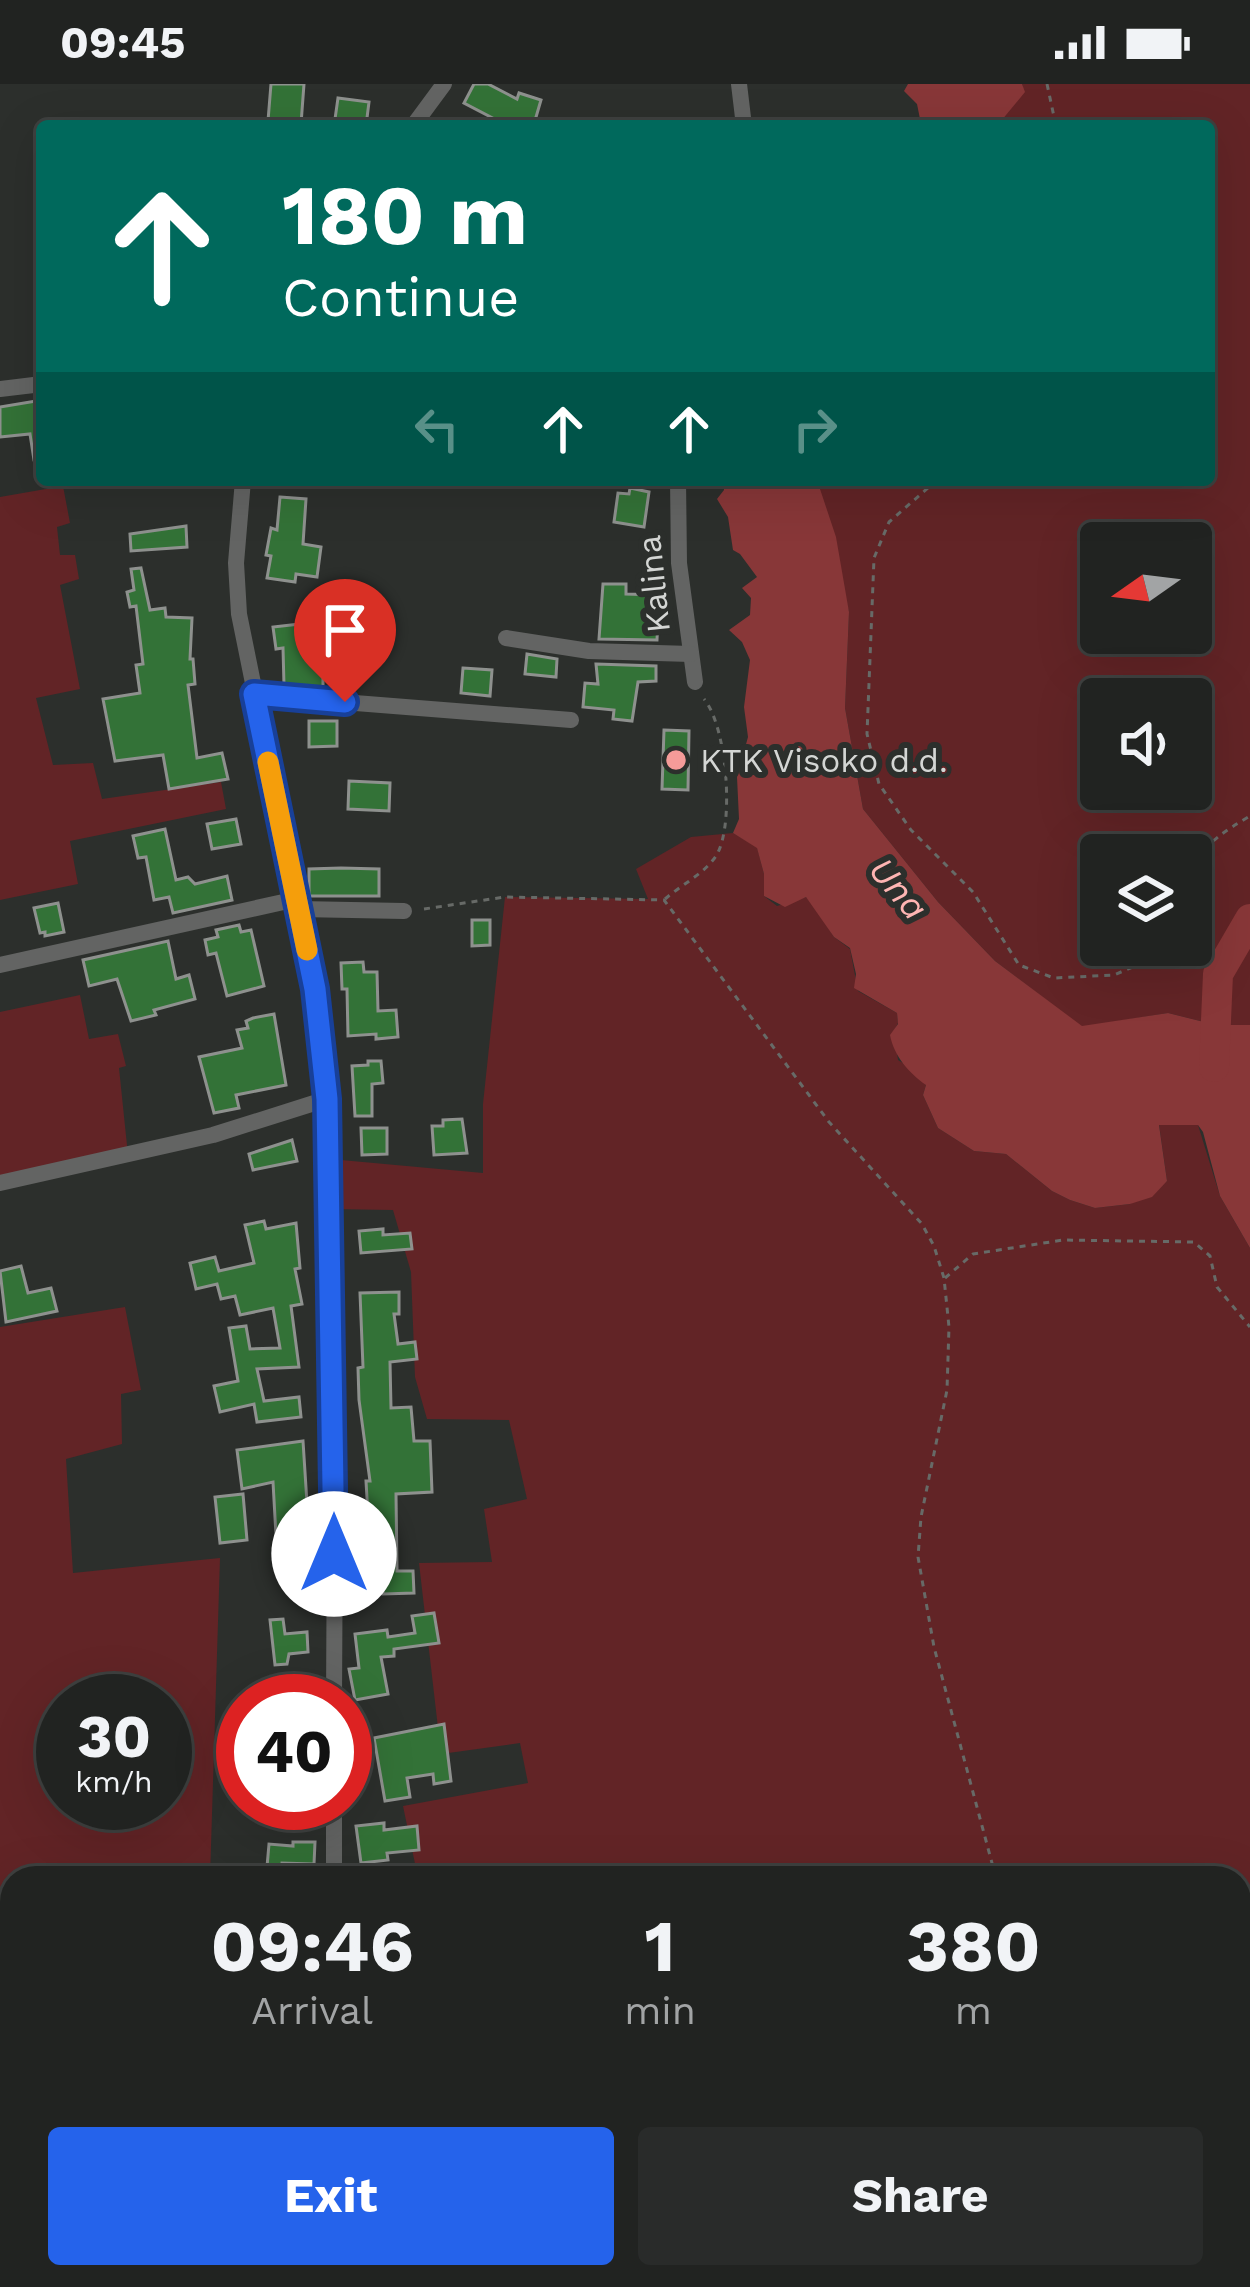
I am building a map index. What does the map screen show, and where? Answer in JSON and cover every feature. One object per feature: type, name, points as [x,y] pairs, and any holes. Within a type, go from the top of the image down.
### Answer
[{"type":"street","points":[[417,120],[444,84]]},
{"type":"street","points":[[739,84],[743,120]]},
{"type":"street","points":[[0,389],[36,385]]},
{"type":"street","points":[[242,486],[236,563],[238,614],[315,989],[327,1099],[334,1674]]},
{"type":"street","name":"Kalina","points":[[678,486],[679,563],[695,682]]},
{"type":"street","points":[[506,638],[589,651],[691,654]]},
{"type":"street","points":[[254,694],[571,720]]},
{"type":"street","points":[[0,965],[298,904],[404,910]]},
{"type":"street","points":[[0,1183],[213,1135],[327,1099]]},
{"type":"street","points":[[334,1830],[334,1866]]},
{"type":"path","points":[[1047,84],[1056,120]]},
{"type":"path","points":[[930,486],[889,522],[874,558],[867,734],[879,784],[911,830],[973,892],[1019,964],[1054,978],[1114,975],[1135,966]]},
{"type":"path","points":[[404,910],[460,907],[506,897],[664,900],[705,869],[722,845],[725,813],[715,712],[695,682]]},
{"type":"path","points":[[1212,841],[1250,816]]},
{"type":"path","points":[[664,900],[829,1122],[922,1224],[934,1246],[944,1278],[949,1328],[947,1390],[921,1517],[918,1557],[934,1647],[993,1866]]},
{"type":"path","points":[[944,1278],[973,1254],[1063,1240],[1193,1242],[1210,1256],[1217,1287],[1250,1327]]},
{"type":"shaded area","points":[[1022,84],[1250,84],[1250,1025],[1216,1025],[1168,1013],[1082,1027],[995,961],[938,902],[863,809],[845,708],[849,612],[818,486],[1215,486],[1215,120],[1002,120],[1024,92]]},
{"type":"shaded area","points":[[63,486],[70,523],[57,527],[60,555],[75,555],[79,579],[60,585],[80,689],[36,698],[53,765],[93,763],[102,799],[221,782],[226,809],[70,841],[78,884],[0,900],[0,497]]},
{"type":"shaded area","points":[[733,833],[757,847],[764,896],[777,906],[806,897],[811,901],[834,937],[850,949],[858,991],[897,1013],[898,1060],[926,1085],[923,1095],[938,1128],[974,1151],[1006,1154],[1070,1200],[1095,1208],[1130,1204],[1167,1181],[1159,1124],[1198,1125],[1220,1196],[1250,1248],[1250,1866],[416,1866],[403,1806],[528,1783],[520,1743],[441,1754],[419,1563],[492,1562],[484,1509],[527,1499],[509,1420],[427,1419],[415,1377],[411,1272],[393,1210],[330,1209],[330,1159],[483,1173],[483,1104],[505,897],[648,899],[636,869],[691,837]]},
{"type":"shaded area","points":[[80,995],[89,1039],[118,1034],[126,1066],[119,1068],[128,1155],[0,1183],[0,1012]]},
{"type":"shaded area","points":[[125,1307],[141,1390],[121,1394],[122,1444],[66,1459],[73,1573],[220,1558],[210,1866],[0,1866],[0,1327]]},
{"type":"water","points":[[908,84],[1022,84],[1025,92],[1002,120],[918,120],[917,104],[904,91]]},
{"type":"water","points":[[724,486],[819,486],[836,537],[849,612],[845,708],[863,809],[938,902],[995,961],[1082,1026],[1168,1013],[1216,1025],[1250,1025],[1250,1248],[1220,1196],[1198,1125],[1159,1125],[1167,1181],[1152,1197],[1095,1208],[1052,1191],[1006,1154],[974,1151],[938,1128],[923,1095],[926,1085],[903,1063],[892,1043],[897,1013],[854,988],[850,948],[834,937],[806,897],[785,907],[764,896],[757,848],[733,833],[739,819],[737,777],[748,737],[744,707],[750,660],[742,642],[729,630],[750,615],[751,598],[742,588],[757,577],[733,550],[728,517],[717,499]]},
{"type":"building","points":[[271,84],[304,84],[301,120],[268,120]]},
{"type":"building","points":[[474,84],[488,84],[517,99],[519,93],[541,100],[535,120],[497,120],[464,103]]},
{"type":"building","points":[[338,98],[369,102],[367,120],[335,120]]},
{"type":"building","points":[[36,401],[36,460],[30,434],[0,437],[0,407]]},
{"type":"building","points":[[630,488],[649,492],[644,527],[614,522],[618,493],[629,494]]},
{"type":"building","points":[[280,497],[306,499],[303,544],[321,547],[317,577],[296,574],[295,582],[267,578],[271,556],[266,555],[271,528],[277,530]]},
{"type":"building","points":[[186,526],[187,547],[131,551],[130,534]]},
{"type":"building","points":[[141,568],[150,610],[165,608],[166,617],[192,618],[190,659],[195,684],[188,685],[197,758],[222,753],[228,779],[169,789],[163,755],[115,761],[103,699],[140,693],[136,665],[143,664],[136,606],[130,607],[127,592],[134,590],[131,569]]},
{"type":"building","points":[[603,584],[626,584],[626,594],[659,595],[657,640],[599,639]]},
{"type":"building","points":[[300,624],[332,630],[330,652],[323,652],[323,687],[284,685],[283,648],[276,649],[273,627]]},
{"type":"building","points":[[527,654],[557,659],[556,677],[525,674]]},
{"type":"building","points":[[596,664],[656,666],[656,681],[638,682],[632,721],[613,719],[614,710],[583,707],[585,683],[598,684]]},
{"type":"building","points":[[463,668],[492,670],[490,696],[461,693]]},
{"type":"building","points":[[309,721],[337,721],[337,746],[309,747]]},
{"type":"building","name":"KTK Visoko d.d.","points":[[664,730],[689,731],[688,790],[662,789]]},
{"type":"building","points":[[349,781],[390,783],[389,811],[348,809]]},
{"type":"building","points":[[236,819],[241,844],[212,849],[207,824]]},
{"type":"building","points":[[165,829],[176,880],[188,877],[195,884],[227,876],[232,900],[173,913],[169,897],[154,900],[146,857],[138,858],[133,836]]},
{"type":"building","points":[[309,869],[379,869],[379,896],[309,896]]},
{"type":"building","points":[[58,903],[64,932],[45,936],[34,908]]},
{"type":"building","points":[[472,920],[490,920],[490,945],[472,946]]},
{"type":"building","points":[[239,925],[241,932],[251,930],[264,986],[227,996],[216,953],[208,955],[205,940],[218,937],[216,930]]},
{"type":"building","points":[[168,941],[176,979],[189,975],[195,999],[131,1021],[117,979],[89,986],[83,960]]},
{"type":"building","points":[[363,962],[364,972],[377,972],[378,1011],[396,1010],[398,1037],[348,1036],[341,963]]},
{"type":"building","points":[[274,1014],[286,1085],[236,1095],[239,1108],[214,1113],[199,1057],[242,1048],[237,1030],[248,1028],[246,1021]]},
{"type":"building","points":[[368,1061],[381,1061],[383,1083],[372,1084],[372,1116],[355,1116],[352,1066],[368,1065]]},
{"type":"building","points":[[462,1119],[467,1153],[434,1155],[432,1126]]},
{"type":"building","points":[[361,1128],[387,1128],[387,1154],[362,1155]]},
{"type":"building","points":[[292,1140],[297,1161],[253,1170],[249,1154]]},
{"type":"building","points":[[264,1221],[266,1229],[296,1223],[300,1268],[295,1269],[302,1304],[291,1306],[299,1367],[257,1369],[264,1401],[299,1397],[301,1417],[257,1422],[254,1404],[220,1412],[214,1386],[238,1381],[229,1328],[246,1326],[250,1349],[280,1348],[273,1308],[240,1315],[235,1296],[221,1299],[217,1284],[196,1289],[190,1263],[215,1257],[219,1271],[254,1263],[245,1225]]},
{"type":"building","points":[[383,1229],[383,1235],[410,1233],[412,1249],[361,1253],[359,1231]]},
{"type":"building","points":[[21,1266],[28,1293],[51,1288],[57,1311],[6,1322],[0,1271]]},
{"type":"building","points":[[399,1292],[399,1314],[394,1314],[398,1344],[415,1342],[417,1359],[390,1362],[391,1408],[411,1407],[414,1441],[430,1441],[432,1492],[396,1494],[397,1571],[413,1571],[414,1593],[383,1594],[382,1557],[355,1557],[354,1516],[368,1515],[366,1481],[370,1481],[359,1400],[358,1368],[363,1367],[360,1293]]},
{"type":"building","points":[[303,1441],[310,1550],[277,1553],[273,1482],[242,1489],[237,1450]]},
{"type":"building","points":[[243,1494],[247,1540],[220,1543],[215,1497]]},
{"type":"building","points":[[434,1613],[439,1643],[394,1649],[394,1656],[381,1657],[388,1694],[372,1697],[372,1674],[350,1674],[349,1669],[359,1668],[355,1634],[415,1633],[412,1616]]},
{"type":"building","points":[[283,1619],[285,1634],[307,1632],[308,1652],[289,1654],[287,1664],[275,1665],[270,1620]]},
{"type":"building","points":[[444,1724],[451,1781],[434,1784],[433,1774],[407,1778],[410,1797],[385,1801],[374,1738]]},
{"type":"building","points":[[384,1823],[384,1830],[417,1826],[419,1850],[387,1853],[388,1860],[361,1863],[357,1830],[372,1830],[372,1824]]},
{"type":"building","points":[[293,1842],[315,1842],[314,1864],[267,1866],[269,1844],[293,1846]]},
{"type":"waterway","name":"Una","points":[[1214,1067],[1218,974],[1250,919]]},
{"type":"slow traffic","points":[[268,762],[307,950]]},
{"type":"place","name":"KTK Visoko d.d.","points":[[676,760]]},
{"type":"route","points":[[334,1554],[327,1099],[315,989],[254,694],[345,702]]}]
